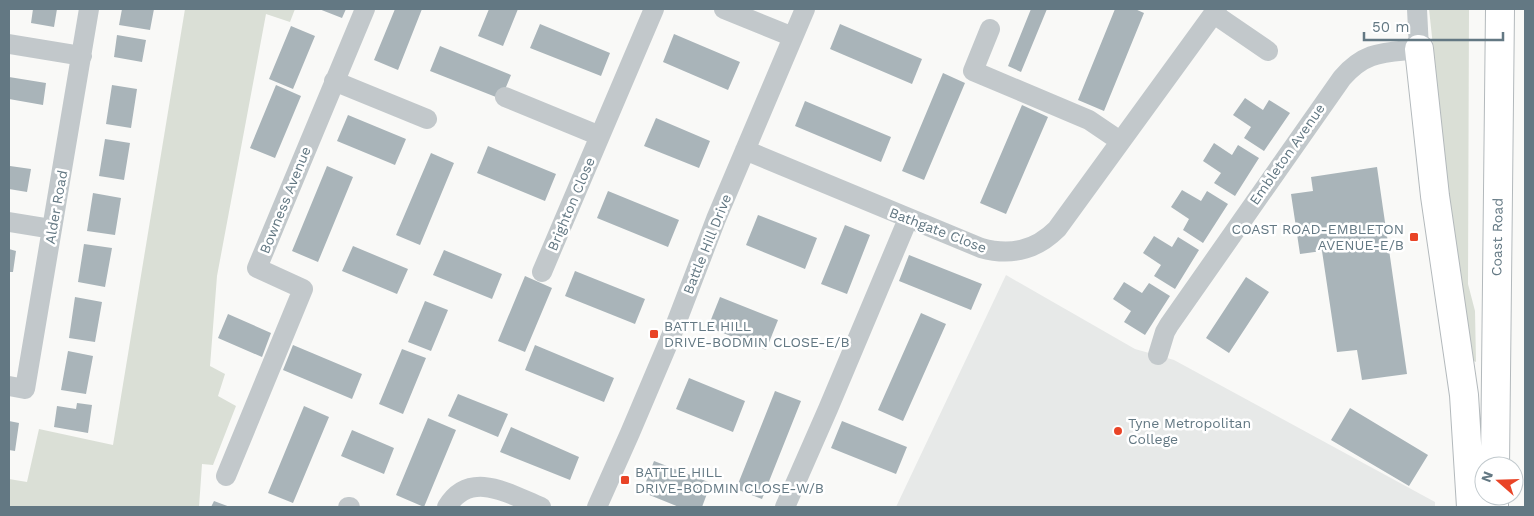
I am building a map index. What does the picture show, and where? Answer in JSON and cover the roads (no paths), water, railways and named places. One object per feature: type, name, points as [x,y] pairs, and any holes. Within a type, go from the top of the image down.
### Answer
[{"type":"highway","name":"Coast Road","points":[[1495,456],[1500,9]]},
{"type":"highway","points":[[1419,49],[1435,196],[1464,395],[1471,507]]},
{"type":"street","name":"Alder Road","points":[[9,386],[25,389],[89,9]]},
{"type":"street","name":"Bowness Avenue","points":[[226,476],[303,288],[257,268],[365,9]]},
{"type":"street","name":"Brighton Close","points":[[542,272],[654,9]]},
{"type":"street","points":[[724,9],[793,37]]},
{"type":"street","name":"Battle Hill Drive","points":[[596,507],[672,334],[745,150],[805,9]]},
{"type":"street","points":[[1417,9],[1419,49]]},
{"type":"street","name":"Bathgate Close","points":[[745,150],[980,248],[992,251],[1018,252],[1040,243],[1057,229],[1215,11],[1268,52]]},
{"type":"street","points":[[990,29],[973,71],[1090,120],[1120,141]]},
{"type":"street","points":[[9,44],[82,56]]},
{"type":"street","name":"Embleton Avenue","points":[[1158,356],[1169,325],[1350,68],[1367,57],[1419,49]]},
{"type":"street","points":[[334,81],[427,119]]},
{"type":"street","points":[[505,97],[600,136]]},
{"type":"street","points":[[785,507],[908,219]]},
{"type":"street","points":[[9,222],[52,229]]},
{"type":"street","points":[[447,507],[453,497],[462,490],[482,486],[493,488],[541,507]]},
{"type":"place","name":"COAST ROAD-EMBLETON AVENUE-E/B","points":[[1414,237]]},
{"type":"place","name":"BATTLE HILL DRIVE-BODMIN CLOSE-E/B","points":[[654,334]]},
{"type":"place","name":"Tyne Metropolitan College","points":[[1118,431]]},
{"type":"place","name":"BATTLE HILL DRIVE-BODMIN CLOSE-W/B","points":[[625,480]]}]
